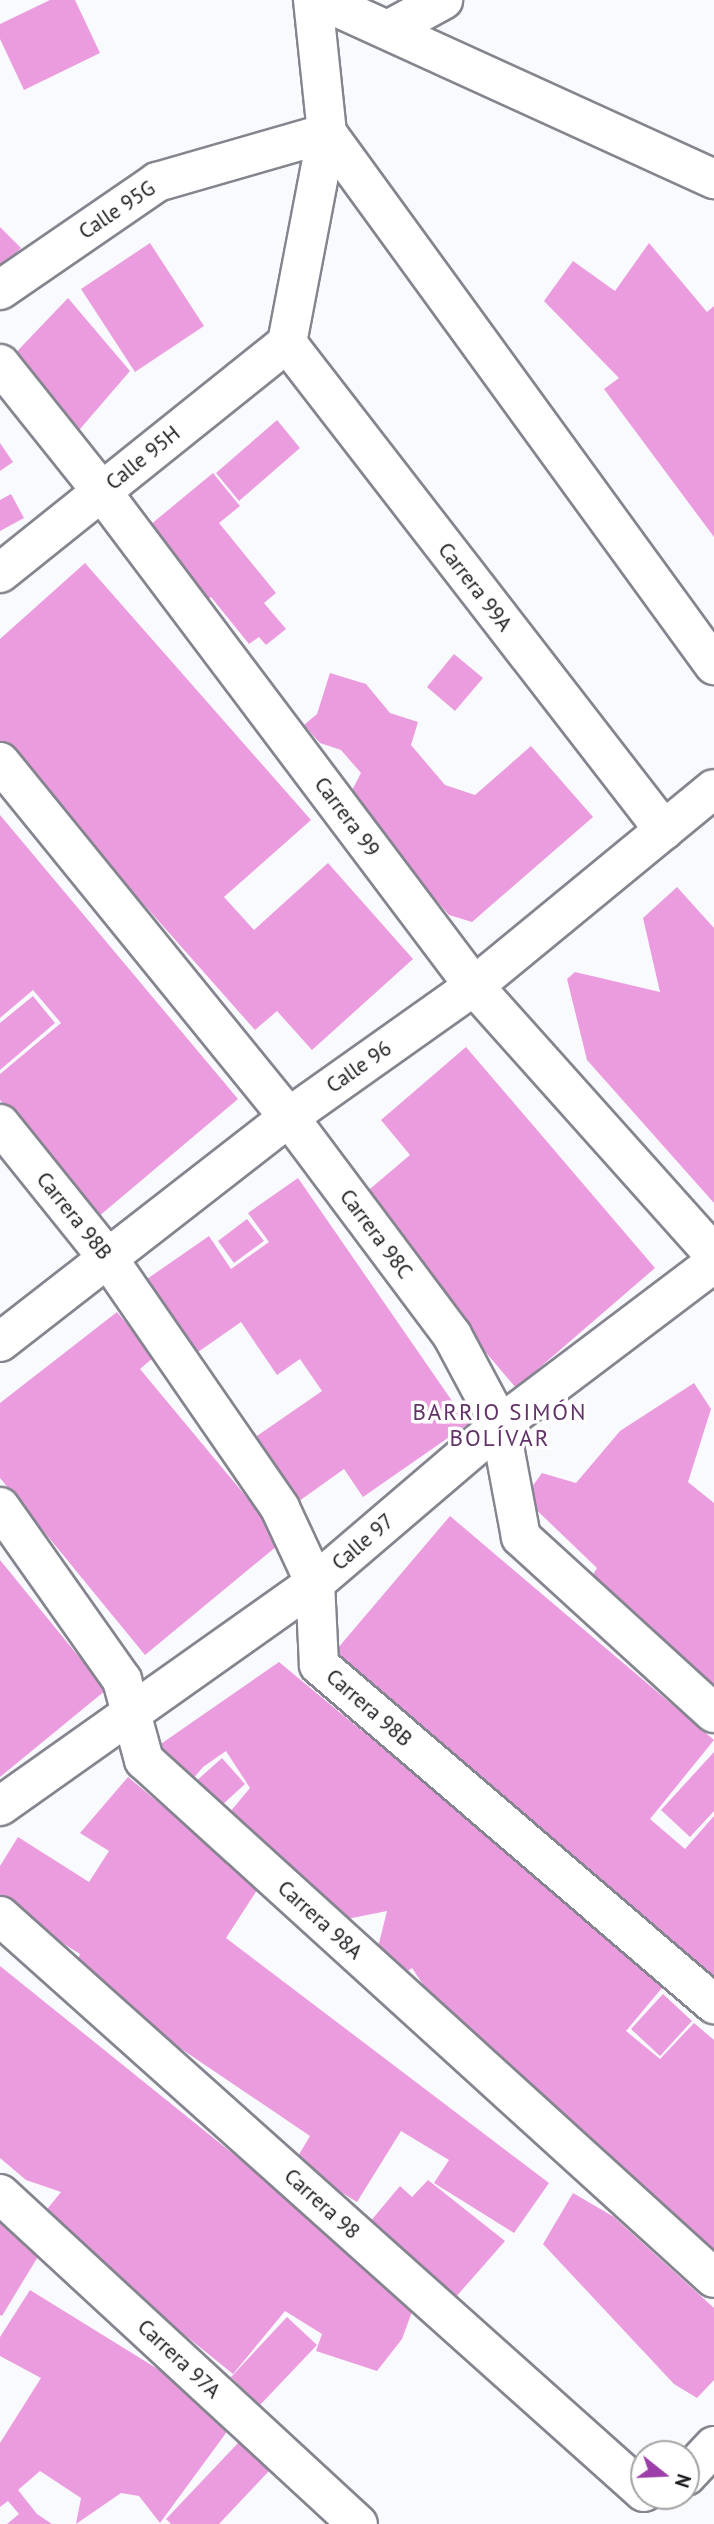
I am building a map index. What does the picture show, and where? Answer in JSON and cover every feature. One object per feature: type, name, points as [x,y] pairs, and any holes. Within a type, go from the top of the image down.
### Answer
[{"type":"street","points":[[287,343],[327,133],[313,0]]},
{"type":"street","points":[[321,0],[714,179]]},
{"type":"street","points":[[388,30],[443,0]]},
{"type":"street","points":[[327,133],[714,665]]},
{"type":"street","name":"Calle 95G","points":[[0,290],[157,182],[327,133]]},
{"type":"street","name":"Calle 95H","points":[[0,573],[287,343]]},
{"type":"street","name":"Carrera 99A","points":[[287,343],[664,830]]},
{"type":"street","name":"Carrera 99","points":[[0,364],[102,492],[474,986],[714,1254]]},
{"type":"street","name":"Carrera 98C","points":[[0,762],[289,1117],[452,1335],[500,1425],[521,1537],[714,1713]]},
{"type":"street","name":"Calle 96","points":[[0,1342],[289,1117],[474,986],[714,789]]},
{"type":"street","name":"Carrera 98B","points":[[0,1124],[107,1257],[280,1508],[315,1583],[319,1665],[714,2004]]},
{"type":"street","name":"Calle 97","points":[[0,1806],[131,1716],[315,1583],[500,1425],[714,1263]]},
{"type":"street","name":"Carrera 98A","points":[[0,1507],[121,1680],[144,1760],[714,2278]]},
{"type":"street","name":"Carrera 98","points":[[0,1916],[630,2475]]},
{"type":"street","name":"Carrera 97A","points":[[0,2194],[358,2524]]},
{"type":"street","points":[[700,2461],[714,2446]]},
{"type":"building","points":[[50,0],[75,0],[100,53],[24,90],[0,39],[0,24]]},
{"type":"building","points":[[0,227],[21,248],[0,269]]},
{"type":"building","points":[[150,243],[204,326],[135,372],[81,289]]},
{"type":"building","points":[[649,243],[707,312],[714,306],[714,537],[604,389],[619,378],[544,301],[573,261],[615,291]]},
{"type":"building","points":[[68,298],[130,371],[74,436],[3,366]]},
{"type":"building","points":[[277,420],[300,448],[239,501],[216,473]]},
{"type":"building","points":[[0,443],[13,462],[0,471]]},
{"type":"building","points":[[213,473],[240,506],[219,523],[276,593],[264,603],[286,629],[266,645],[259,637],[249,644],[211,597],[197,609],[138,535]]},
{"type":"building","points":[[11,494],[24,518],[0,531],[0,500]]},
{"type":"building","points":[[85,563],[311,820],[224,897],[254,930],[328,863],[413,959],[312,1050],[277,1011],[255,1030],[0,742],[0,639]]},
{"type":"building","points":[[454,654],[483,678],[455,711],[427,687]]},
{"type":"building","points":[[330,673],[366,684],[390,713],[418,722],[411,745],[445,785],[475,795],[531,746],[593,817],[472,922],[449,915],[348,798],[361,773],[341,750],[320,743],[304,725],[317,714]]},
{"type":"building","points":[[0,815],[238,1099],[98,1217],[0,1100],[0,1074],[61,1023],[33,990],[0,1018]]},
{"type":"building","points":[[677,887],[714,928],[714,1203],[587,1060],[567,979],[575,972],[660,992],[643,918]]},
{"type":"building","points":[[33,996],[55,1023],[0,1070],[0,1023]]},
{"type":"building","points":[[466,1047],[655,1268],[516,1388],[357,1200],[410,1155],[381,1120]]},
{"type":"building","points":[[298,1178],[468,1424],[363,1497],[344,1469],[295,1504],[251,1440],[322,1391],[300,1359],[277,1375],[241,1322],[198,1352],[147,1279],[209,1236],[231,1269],[269,1242],[248,1213]]},
{"type":"building","points":[[247,1219],[264,1241],[234,1263],[218,1241]]},
{"type":"building","points":[[117,1312],[154,1357],[140,1369],[283,1541],[145,1655],[0,1478],[0,1403]]},
{"type":"building","points":[[694,1383],[711,1409],[688,1482],[714,1503],[714,1684],[589,1581],[597,1568],[524,1498],[542,1473],[576,1483],[620,1431]]},
{"type":"building","points":[[450,1516],[714,1740],[650,1819],[685,1849],[714,1816],[714,1979],[332,1655]]},
{"type":"building","points":[[0,1560],[106,1690],[0,1777]]},
{"type":"building","points":[[279,1662],[666,1983],[626,2031],[660,2059],[694,2023],[714,2040],[714,2269],[469,2054],[412,1968],[393,1981],[366,1958],[379,1943],[387,1911],[337,1921],[220,1824],[250,1788],[226,1751],[203,1767],[183,1791],[155,1748]]},
{"type":"building","points":[[714,1752],[714,1811],[690,1837],[661,1810]]},
{"type":"building","points":[[222,1758],[245,1784],[209,1817],[186,1790]]},
{"type":"building","points":[[128,1777],[259,1887],[226,1938],[549,2183],[514,2233],[434,2183],[449,2160],[401,2131],[357,2202],[294,2163],[310,2136],[72,1975],[80,1954],[0,1904],[0,1866],[18,1837],[89,1882],[109,1851],[80,1833]]},
{"type":"building","points":[[0,1966],[416,2301],[402,2339],[377,2371],[316,2351],[322,2334],[285,2311],[233,2374],[40,2218],[61,2192],[26,2180],[0,2158]]},
{"type":"building","points":[[663,1994],[692,2021],[660,2056],[631,2029]]},
{"type":"building","points":[[428,2180],[505,2241],[455,2298],[369,2223],[400,2186],[412,2197]]},
{"type":"building","points":[[573,2193],[614,2217],[714,2308],[714,2380],[697,2398],[674,2384],[543,2244]]},
{"type":"building","points":[[0,2217],[45,2245],[2,2316],[0,2315]]},
{"type":"building","points":[[30,2290],[237,2418],[160,2523],[139,2496],[121,2493],[76,2524],[81,2498],[40,2471],[18,2490],[37,2514],[52,2524],[7,2524],[19,2514],[8,2501],[0,2507],[0,2443],[41,2378],[0,2356],[0,2337]]},
{"type":"building","points":[[287,2317],[317,2345],[260,2405],[231,2377]]},
{"type":"building","points":[[239,2442],[269,2471],[219,2524],[171,2524],[166,2519]]},
{"type":"district","name":"BARRIO SIMÓN BOLÍVAR","points":[[500,1425]]}]
